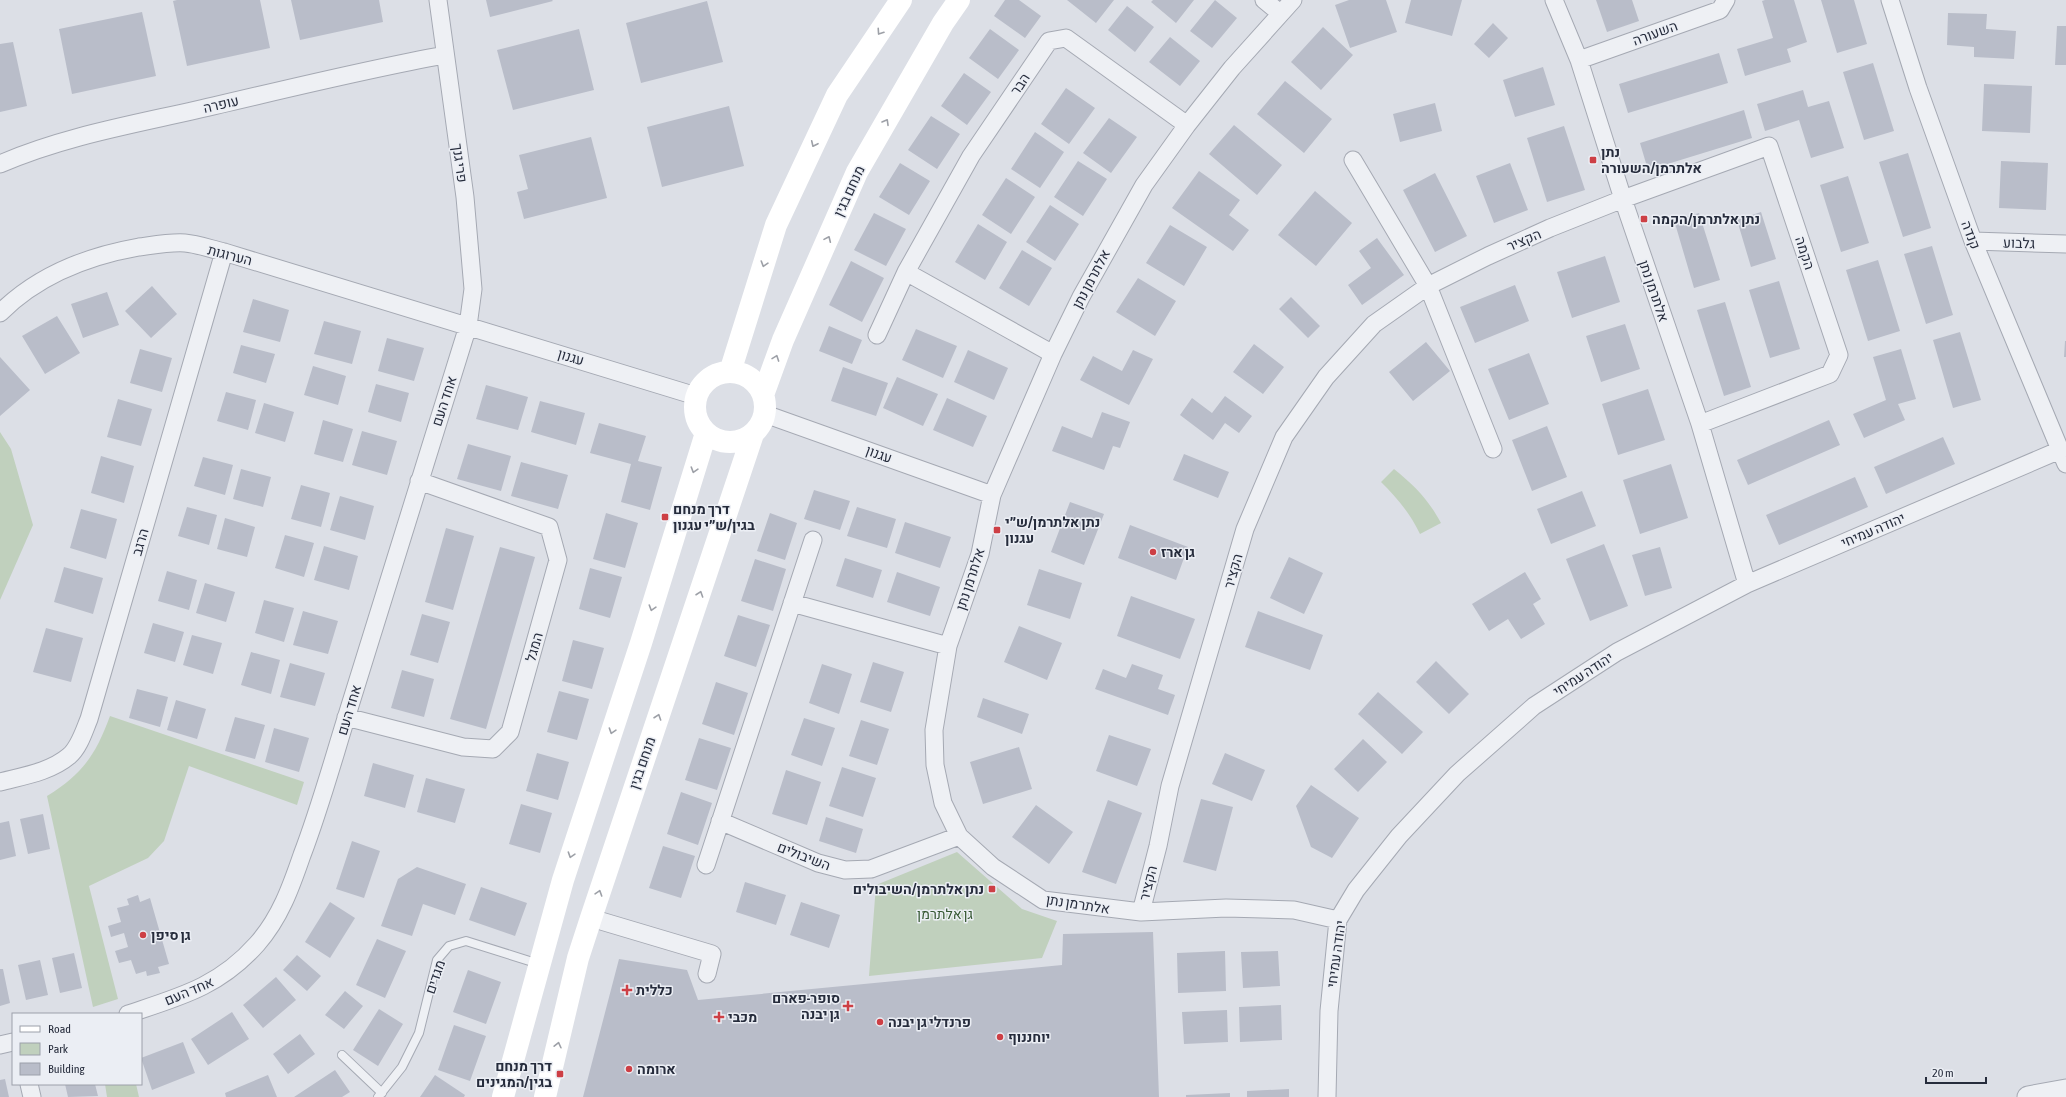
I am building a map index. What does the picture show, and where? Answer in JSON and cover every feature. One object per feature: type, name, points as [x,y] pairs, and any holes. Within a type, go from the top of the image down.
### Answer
[{"type":"main road","points":[[730,372],[776,225],[837,95],[901,0]]},
{"type":"main road","name":"מנחם בגין","points":[[764,404],[783,340],[857,172],[943,23],[959,0]]},
{"type":"main road","points":[[722,372],[730,372],[745,375],[755,381],[764,404],[761,425],[753,434],[743,440],[732,443],[721,441],[706,433],[696,419],[694,407],[696,396],[702,385],[711,377],[722,372]]},
{"type":"main road","points":[[503,1097],[563,880],[641,643],[706,433]]},
{"type":"main road","name":"מנחם בגין","points":[[545,1097],[578,958],[753,434]]},
{"type":"street","name":"פרי גנך","points":[[438,0],[465,197],[473,289],[468,326]]},
{"type":"street","points":[[1264,0],[1280,13]]},
{"type":"street","name":"אלתרמן נתן","points":[[1293,0],[1232,68],[1187,125],[1144,185],[1081,297],[1053,354],[992,495],[980,554],[948,646],[934,730],[935,765],[942,803],[959,836],[993,867],[1043,900],[1141,912],[1226,908],[1294,910],[1338,920]]},
{"type":"street","name":"אלתרמן נתן","points":[[1554,0],[1579,60],[1623,199],[1700,424],[1746,584]]},
{"type":"street","name":"השעורה","points":[[1579,60],[1720,10],[1726,0]]},
{"type":"street","name":"קנדה","points":[[1890,0],[1918,88],[1973,241],[2063,457]]},
{"type":"street","name":"הבר","points":[[877,335],[906,272],[971,156],[1049,41],[1066,38],[1187,125]]},
{"type":"street","name":"עופרה","points":[[0,164],[22,154],[91,134],[380,67],[445,55]]},
{"type":"street","name":"הקמה","points":[[1623,199],[1769,146],[1839,355],[1830,374],[1700,424]]},
{"type":"street","points":[[1353,160],[1428,286],[1493,449]]},
{"type":"street","name":"הקציר","points":[[1141,912],[1158,846],[1170,786],[1244,529],[1284,437],[1326,377],[1374,324],[1428,286],[1488,256],[1623,199]]},
{"type":"street","name":"גלבוע","points":[[1973,241],[2066,244]]},
{"type":"street","name":"הערוגות","points":[[0,313],[14,298],[56,272],[107,252],[158,244],[185,243],[224,252],[468,326]]},
{"type":"street","name":"הרגב","points":[[0,782],[49,769],[70,756],[81,738],[89,719],[224,252]]},
{"type":"street","points":[[906,272],[1053,354]]},
{"type":"street","name":"עגנון","points":[[468,326],[696,396]]},
{"type":"street","name":"אחד העם","points":[[131,1013],[186,995],[216,980],[236,966],[258,943],[274,922],[286,900],[320,807],[346,717],[468,326]]},
{"type":"street","name":"עגנון","points":[[764,404],[992,495]]},
{"type":"street","name":"יהודה עמיחי","points":[[1327,1097],[1329,1011],[1338,920],[1356,890],[1399,836],[1457,774],[1534,706],[1617,652],[1746,584],[2063,457]]},
{"type":"street","name":"המגל","points":[[346,717],[464,747],[493,749],[510,732],[558,560],[549,527],[419,481]]},
{"type":"street","points":[[706,865],[813,540]]},
{"type":"street","points":[[792,603],[948,646]]},
{"type":"street","name":"השיבולים","points":[[720,821],[818,863],[845,870],[871,869],[959,836]]},
{"type":"street","points":[[591,918],[712,954],[707,974]]},
{"type":"street","points":[[0,1045],[12,1042]]},
{"type":"street","points":[[29,1085],[32,1097]]},
{"type":"street","points":[[2028,1097],[2066,1090]]},
{"type":"lane","name":"מגדים","points":[[342,1055],[380,1095],[402,1067],[418,1033],[438,960],[449,946],[466,941],[540,964]]},
{"type":"green space","points":[[0,432],[11,449],[33,525],[0,600]]},
{"type":"green space","points":[[1394,469],[1420,493],[1441,523],[1420,534],[1403,506],[1381,482]]},
{"type":"green space","points":[[110,716],[304,782],[297,805],[189,766],[164,841],[148,858],[89,886],[118,999],[93,1007],[47,796],[70,780],[87,762],[105,729]]},
{"type":"green space","name":"גן אלתרמן","points":[[957,852],[1022,909],[1057,921],[1042,958],[869,976],[876,885]]},
{"type":"green space","points":[[105,1085],[136,1085],[139,1097],[107,1097]]},
{"type":"building","points":[[260,0],[270,48],[187,66],[173,1]]},
{"type":"building","points":[[291,0],[379,0],[383,22],[300,40]]},
{"type":"building","points":[[486,0],[552,0],[553,1],[490,17]]},
{"type":"building","points":[[1005,0],[1019,0],[1041,16],[1025,38],[994,16]]},
{"type":"building","points":[[1067,0],[1114,0],[1096,23]]},
{"type":"building","points":[[1153,0],[1194,0],[1176,23],[1151,2]]},
{"type":"building","points":[[1215,0],[1237,18],[1212,48],[1190,31]]},
{"type":"building","points":[[1349,0],[1386,0],[1397,32],[1350,48],[1335,5]]},
{"type":"building","points":[[1411,0],[1462,0],[1452,36],[1405,23]]},
{"type":"building","points":[[1596,0],[1632,0],[1639,21],[1607,32]]},
{"type":"building","points":[[1794,0],[1807,42],[1787,49],[1791,62],[1745,76],[1737,49],[1773,38],[1762,1]]},
{"type":"building","points":[[1821,0],[1854,0],[1867,44],[1837,53]]},
{"type":"building","points":[[707,1],[723,62],[641,83],[626,23]]},
{"type":"building","points":[[1127,6],[1154,27],[1135,52],[1108,30]]},
{"type":"building","points":[[142,12],[156,76],[72,94],[59,29]]},
{"type":"building","points":[[1948,13],[1987,14],[1986,29],[2016,31],[2014,59],[1974,57],[1974,47],[1947,45]]},
{"type":"building","points":[[1493,23],[1508,38],[1489,58],[1474,44]]},
{"type":"building","points":[[2057,26],[2066,26],[2066,65],[2055,65]]},
{"type":"building","points":[[1323,27],[1353,55],[1321,90],[1291,62]]},
{"type":"building","points":[[579,29],[594,90],[513,110],[497,50]]},
{"type":"building","points":[[990,29],[1019,50],[998,79],[969,58]]},
{"type":"building","points":[[1170,37],[1200,61],[1180,86],[1149,62]]},
{"type":"building","points":[[13,42],[27,106],[0,112],[0,44]]},
{"type":"building","points":[[1719,53],[1728,83],[1628,113],[1619,84]]},
{"type":"building","points":[[1873,63],[1894,131],[1864,140],[1843,72]]},
{"type":"building","points":[[1543,67],[1555,105],[1515,117],[1503,80]]},
{"type":"building","points":[[964,73],[991,92],[967,125],[941,106]]},
{"type":"building","points":[[1285,81],[1332,119],[1304,153],[1257,114]]},
{"type":"building","points":[[1984,84],[2032,86],[2030,133],[1982,131]]},
{"type":"building","points":[[1066,88],[1095,108],[1069,144],[1041,124]]},
{"type":"building","points":[[1803,90],[1808,107],[1829,101],[1844,148],[1811,158],[1799,120],[1765,131],[1757,104]]},
{"type":"building","points":[[1435,103],[1442,131],[1400,142],[1393,114]]},
{"type":"building","points":[[729,106],[744,166],[662,187],[647,127]]},
{"type":"building","points":[[1744,110],[1752,138],[1648,170],[1640,143]]},
{"type":"building","points":[[931,116],[960,134],[937,169],[908,150]]},
{"type":"building","points":[[1109,118],[1137,137],[1111,173],[1083,153]]},
{"type":"building","points":[[1234,125],[1282,165],[1257,195],[1209,154]]},
{"type":"building","points":[[1564,126],[1585,190],[1547,202],[1527,138]]},
{"type":"building","points":[[1035,132],[1064,152],[1040,188],[1011,169]]},
{"type":"building","points":[[591,137],[607,198],[524,219],[517,192],[528,189],[519,155]]},
{"type":"building","points":[[1908,153],[1931,228],[1903,237],[1879,162]]},
{"type":"building","points":[[1078,161],[1107,179],[1083,216],[1054,197]]},
{"type":"building","points":[[2001,161],[2048,163],[2046,210],[1999,208]]},
{"type":"building","points":[[900,163],[930,181],[909,215],[879,197]]},
{"type":"building","points":[[1510,163],[1528,210],[1494,223],[1476,176]]},
{"type":"building","points":[[1199,171],[1240,200],[1229,215],[1249,230],[1233,251],[1172,208]]},
{"type":"building","points":[[1435,173],[1467,236],[1435,252],[1403,190]]},
{"type":"building","points":[[1848,176],[1869,243],[1841,252],[1820,185]]},
{"type":"building","points":[[1006,178],[1035,197],[1011,234],[982,215]]},
{"type":"building","points":[[1315,191],[1352,223],[1316,266],[1278,235]]},
{"type":"building","points":[[1050,205],[1079,224],[1055,261],[1026,242]]},
{"type":"building","points":[[1761,212],[1776,259],[1751,267],[1737,220]]},
{"type":"building","points":[[874,213],[906,229],[886,266],[854,250]]},
{"type":"building","points":[[1699,213],[1720,280],[1694,288],[1674,220]]},
{"type":"building","points":[[978,224],[1007,242],[985,280],[955,262]]},
{"type":"building","points":[[1170,225],[1207,247],[1184,286],[1146,263]]},
{"type":"building","points":[[1377,238],[1404,275],[1362,305],[1348,285],[1371,268],[1359,251]]},
{"type":"building","points":[[1932,246],[1953,315],[1926,324],[1904,254]]},
{"type":"building","points":[[1022,250],[1052,268],[1029,306],[999,288]]},
{"type":"building","points":[[1605,256],[1620,302],[1572,318],[1557,272]]},
{"type":"building","points":[[1878,260],[1900,331],[1868,341],[1846,270]]},
{"type":"building","points":[[851,261],[884,278],[862,322],[829,305]]},
{"type":"building","points":[[1138,278],[1176,301],[1155,336],[1116,312]]},
{"type":"building","points":[[1779,281],[1800,349],[1770,358],[1749,290]]},
{"type":"building","points":[[1515,285],[1529,321],[1475,343],[1460,307]]},
{"type":"building","points":[[152,286],[177,314],[151,338],[125,311]]},
{"type":"building","points":[[107,292],[119,325],[83,338],[71,304]]},
{"type":"building","points":[[1291,297],[1320,326],[1308,338],[1279,309]]},
{"type":"building","points":[[253,299],[289,310],[280,342],[243,332]]},
{"type":"building","points":[[1725,302],[1751,387],[1724,396],[1697,310]]},
{"type":"building","points":[[57,316],[80,353],[45,374],[22,336]]},
{"type":"building","points":[[324,321],[361,331],[352,364],[314,354]]},
{"type":"building","points":[[1625,324],[1640,369],[1601,382],[1586,336]]},
{"type":"building","points":[[829,326],[862,340],[852,364],[819,351]]},
{"type":"building","points":[[916,329],[957,346],[943,378],[902,360]]},
{"type":"building","points":[[1960,332],[1981,400],[1953,408],[1933,340]]},
{"type":"building","points":[[387,338],[424,348],[414,381],[378,371]]},
{"type":"building","points":[[2065,341],[2066,357],[2064,357]]},
{"type":"building","points":[[1426,342],[1450,371],[1413,401],[1389,372]]},
{"type":"building","points":[[1254,344],[1284,367],[1263,394],[1233,372]]},
{"type":"building","points":[[241,345],[275,354],[266,383],[233,373]]},
{"type":"building","points":[[140,349],[172,358],[162,392],[130,383]]},
{"type":"building","points":[[1901,349],[1916,399],[1898,404],[1905,420],[1864,438],[1853,414],[1886,400],[1873,357]]},
{"type":"building","points":[[968,350],[1008,368],[994,400],[954,382]]},
{"type":"building","points":[[1133,350],[1153,359],[1129,405],[1080,380],[1093,356],[1122,371]]},
{"type":"building","points":[[1529,353],[1549,404],[1509,420],[1488,369]]},
{"type":"building","points":[[0,357],[30,390],[0,416]]},
{"type":"building","points":[[313,366],[346,376],[338,405],[304,395]]},
{"type":"building","points":[[843,367],[888,383],[876,416],[831,401]]},
{"type":"building","points":[[897,377],[938,394],[923,426],[883,408]]},
{"type":"building","points":[[376,384],[409,393],[401,422],[368,412]]},
{"type":"building","points":[[486,385],[528,397],[518,430],[476,419]]},
{"type":"building","points":[[1648,389],[1665,440],[1618,455],[1602,404]]},
{"type":"building","points":[[226,392],[256,400],[248,430],[217,421]]},
{"type":"building","points":[[1225,396],[1252,416],[1239,433],[1225,423],[1213,440],[1180,415],[1192,398],[1212,413]]},
{"type":"building","points":[[947,398],[987,416],[973,447],[933,430]]},
{"type":"building","points":[[118,399],[152,409],[141,446],[107,437]]},
{"type":"building","points":[[540,401],[585,413],[576,445],[531,432]]},
{"type":"building","points":[[264,403],[294,412],[285,442],[255,433]]},
{"type":"building","points":[[1102,412],[1130,422],[1120,448],[1113,446],[1104,470],[1052,451],[1062,426],[1092,438]]},
{"type":"building","points":[[323,420],[353,429],[343,462],[314,454]]},
{"type":"building","points":[[1829,420],[1840,445],[1748,485],[1737,460]]},
{"type":"building","points":[[599,423],[646,436],[638,461],[662,467],[650,510],[621,502],[631,464],[590,453]]},
{"type":"building","points":[[1547,426],[1567,477],[1532,491],[1512,440]]},
{"type":"building","points":[[362,431],[397,441],[387,475],[352,465]]},
{"type":"building","points":[[1943,437],[1955,464],[1886,494],[1874,467]]},
{"type":"building","points":[[468,444],[511,456],[501,491],[457,479]]},
{"type":"building","points":[[1184,454],[1229,472],[1218,498],[1173,480]]},
{"type":"building","points":[[101,456],[134,466],[124,503],[91,493]]},
{"type":"building","points":[[203,457],[233,465],[225,495],[194,486]]},
{"type":"building","points":[[521,462],[568,475],[558,509],[511,496]]},
{"type":"building","points":[[1671,464],[1688,518],[1640,534],[1623,480]]},
{"type":"building","points":[[241,469],[271,477],[263,507],[233,499]]},
{"type":"building","points":[[1855,477],[1868,507],[1779,545],[1766,515]]},
{"type":"building","points":[[301,485],[330,493],[321,527],[291,519]]},
{"type":"building","points":[[814,490],[850,501],[840,530],[804,519]]},
{"type":"building","points":[[1582,491],[1596,526],[1551,544],[1537,509]]},
{"type":"building","points":[[340,496],[374,506],[365,540],[330,530]]},
{"type":"building","points":[[1070,502],[1104,514],[1084,565],[1051,552]]},
{"type":"building","points":[[187,507],[217,515],[209,545],[178,536]]},
{"type":"building","points":[[857,507],[896,519],[887,548],[847,536]]},
{"type":"building","points":[[81,509],[117,519],[106,559],[70,548]]},
{"type":"building","points":[[606,513],[638,523],[625,568],[593,559]]},
{"type":"building","points":[[770,513],[797,523],[785,560],[757,551]]},
{"type":"building","points":[[225,518],[255,527],[247,557],[217,549]]},
{"type":"building","points":[[905,522],[951,537],[940,568],[895,553]]},
{"type":"building","name":"גן ארז","points":[[1130,525],[1188,547],[1176,580],[1118,558]]},
{"type":"building","points":[[446,528],[474,536],[453,610],[425,602]]},
{"type":"building","points":[[285,535],[314,543],[304,577],[275,568]]},
{"type":"building","points":[[1604,544],[1628,606],[1590,621],[1566,559]]},
{"type":"building","points":[[324,546],[358,556],[349,590],[314,580]]},
{"type":"building","points":[[500,547],[535,557],[486,729],[450,719]]},
{"type":"building","points":[[1660,547],[1672,588],[1645,596],[1632,555]]},
{"type":"building","points":[[1289,557],[1323,573],[1304,614],[1270,598]]},
{"type":"building","points":[[845,558],[882,570],[873,598],[836,586]]},
{"type":"building","points":[[755,559],[786,569],[773,611],[741,601]]},
{"type":"building","points":[[64,567],[103,578],[93,614],[54,602]]},
{"type":"building","points":[[590,568],[622,577],[610,618],[579,609]]},
{"type":"building","points":[[1039,569],[1082,583],[1070,619],[1027,605]]},
{"type":"building","points":[[167,571],[197,580],[189,610],[158,601]]},
{"type":"building","points":[[897,572],[940,587],[930,616],[887,602]]},
{"type":"building","points":[[1525,572],[1541,599],[1533,604],[1545,624],[1521,639],[1508,619],[1489,631],[1472,604]]},
{"type":"building","points":[[205,583],[235,592],[226,622],[196,613]]},
{"type":"building","points":[[1131,596],[1195,619],[1180,659],[1117,636]]},
{"type":"building","points":[[264,600],[294,608],[284,642],[255,633]]},
{"type":"building","points":[[303,611],[338,621],[328,654],[293,645]]},
{"type":"building","points":[[1258,611],[1323,635],[1310,670],[1245,647]]},
{"type":"building","points":[[422,614],[450,622],[438,663],[410,655]]},
{"type":"building","points":[[738,615],[770,625],[756,667],[724,656]]},
{"type":"building","points":[[153,623],[184,632],[175,662],[144,653]]},
{"type":"building","points":[[1019,626],[1062,643],[1047,680],[1004,662]]},
{"type":"building","points":[[46,628],[83,638],[71,682],[33,672]]},
{"type":"building","points":[[192,635],[222,643],[213,674],[183,665]]},
{"type":"building","points":[[573,640],[604,648],[592,689],[562,681]]},
{"type":"building","points":[[251,652],[280,660],[271,694],[241,685]]},
{"type":"building","points":[[1436,661],[1469,694],[1449,714],[1416,682]]},
{"type":"building","points":[[873,662],[904,672],[891,712],[860,702]]},
{"type":"building","points":[[290,663],[325,673],[315,706],[280,697]]},
{"type":"building","points":[[822,664],[852,674],[839,714],[809,703]]},
{"type":"building","points":[[1132,664],[1163,675],[1158,689],[1175,695],[1168,715],[1095,689],[1103,669],[1126,678]]},
{"type":"building","points":[[402,670],[434,679],[424,717],[391,708]]},
{"type":"building","points":[[716,682],[748,693],[734,735],[702,724]]},
{"type":"building","points":[[137,689],[168,697],[160,727],[129,718]]},
{"type":"building","points":[[559,691],[589,699],[577,740],[547,732]]},
{"type":"building","points":[[1378,692],[1423,732],[1402,754],[1358,714]]},
{"type":"building","points":[[983,698],[1029,714],[1022,734],[977,717]]},
{"type":"building","points":[[176,700],[206,709],[197,739],[167,730]]},
{"type":"building","points":[[235,717],[265,725],[255,759],[225,751]]},
{"type":"building","points":[[804,718],[835,728],[822,766],[791,755]]},
{"type":"building","points":[[861,720],[889,729],[877,765],[849,756]]},
{"type":"building","points":[[274,728],[309,738],[299,772],[265,762]]},
{"type":"building","points":[[1109,735],[1151,749],[1137,786],[1096,771]]},
{"type":"building","points":[[699,738],[731,748],[717,790],[685,780]]},
{"type":"building","points":[[1363,739],[1387,762],[1358,792],[1334,769]]},
{"type":"building","points":[[1019,747],[1032,789],[983,804],[970,762]]},
{"type":"building","points":[[537,753],[569,762],[558,800],[526,791]]},
{"type":"building","points":[[1225,753],[1265,770],[1252,801],[1212,784]]},
{"type":"building","points":[[373,763],[414,775],[405,808],[364,796]]},
{"type":"building","points":[[842,767],[876,778],[863,817],[829,806]]},
{"type":"building","points":[[786,770],[821,782],[807,825],[772,814]]},
{"type":"building","points":[[426,778],[465,789],[455,823],[417,812]]},
{"type":"building","points":[[1311,785],[1359,818],[1332,858],[1311,847],[1296,806]]},
{"type":"building","points":[[681,792],[712,803],[698,845],[667,834]]},
{"type":"building","points":[[1201,799],[1233,807],[1216,871],[1183,862]]},
{"type":"building","points":[[1108,800],[1142,813],[1116,884],[1082,872]]},
{"type":"building","points":[[521,804],[552,813],[540,853],[509,844]]},
{"type":"building","points":[[1036,805],[1073,832],[1049,864],[1012,837]]},
{"type":"building","points":[[43,814],[50,849],[28,854],[20,819]]},
{"type":"building","points":[[826,817],[863,829],[856,853],[819,841]]},
{"type":"building","points":[[9,821],[16,856],[0,860],[0,823]]},
{"type":"building","points":[[352,841],[380,851],[364,898],[336,889]]},
{"type":"building","points":[[663,846],[695,856],[681,898],[649,888]]},
{"type":"building","points":[[417,867],[466,884],[455,915],[423,904],[412,936],[381,926],[398,879]]},
{"type":"building","points":[[745,882],[786,895],[776,925],[736,912]]},
{"type":"building","points":[[481,887],[527,903],[515,936],[469,920]]},
{"type":"building","name":"גן סיפן","points":[[138,895],[140,902],[150,898],[169,964],[158,967],[160,973],[147,976],[146,971],[136,974],[131,960],[119,963],[115,951],[128,947],[124,933],[111,937],[108,926],[121,922],[117,908],[129,905],[127,899]]},
{"type":"building","points":[[330,902],[355,918],[330,958],[305,942]]},
{"type":"building","points":[[801,902],[840,915],[829,948],[790,935]]},
{"type":"building","name":"פרנדלי גן יבנה","points":[[1153,932],[1159,1097],[583,1097],[619,959],[687,970],[698,1000],[1062,965],[1063,934]]},
{"type":"building","points":[[377,939],[406,951],[385,998],[356,985]]},
{"type":"building","points":[[1225,951],[1226,991],[1178,993],[1177,953]]},
{"type":"building","points":[[1278,951],[1280,986],[1243,988],[1241,952]]},
{"type":"building","points":[[74,953],[82,988],[60,993],[52,958]]},
{"type":"building","points":[[297,955],[321,976],[307,991],[283,970]]},
{"type":"building","points":[[40,960],[48,995],[26,1000],[18,965]]},
{"type":"building","points":[[0,969],[3,969],[10,1003],[0,1006]]},
{"type":"building","points":[[468,970],[501,982],[486,1024],[453,1012]]},
{"type":"building","points":[[276,977],[296,1000],[263,1028],[243,1005]]},
{"type":"building","points":[[345,991],[363,1006],[344,1029],[325,1015]]},
{"type":"building","points":[[1281,1005],[1282,1040],[1240,1042],[1239,1007]]},
{"type":"building","points":[[379,1009],[403,1024],[378,1066],[353,1050]]},
{"type":"building","points":[[1227,1010],[1228,1042],[1184,1044],[1182,1012]]},
{"type":"building","points":[[232,1012],[249,1039],[208,1065],[191,1039]]},
{"type":"building","points":[[454,1025],[486,1036],[470,1081],[438,1070]]},
{"type":"building","points":[[300,1034],[315,1054],[288,1074],[273,1054]]},
{"type":"building","points":[[183,1042],[195,1073],[152,1090],[142,1058]]},
{"type":"building","points":[[335,1070],[350,1092],[342,1097],[294,1097]]},
{"type":"building","points":[[268,1075],[277,1097],[226,1097],[225,1093]]},
{"type":"building","points":[[435,1075],[465,1095],[464,1097],[420,1097]]},
{"type":"building","points":[[5,1079],[9,1097],[0,1097],[0,1080]]},
{"type":"building","points":[[65,1085],[95,1085],[98,1096],[68,1097]]},
{"type":"building","points":[[1289,1089],[1289,1097],[1247,1097],[1247,1091]]},
{"type":"building","points":[[1230,1093],[1230,1097],[1186,1097],[1186,1095]]},
{"type":"place","name":"נתן אלתרמן/השעורה","points":[[1593,160]]},
{"type":"place","name":"נתן אלתרמן/הקמה","points":[[1644,219]]},
{"type":"place","name":"דרך מנחם בגין/ש״י עגנון","points":[[665,517]]},
{"type":"place","name":"נתן אלתרמן/ש״י עגנון","points":[[997,530]]},
{"type":"place","name":"גן ארז","points":[[1153,552]]},
{"type":"place","name":"נתן אלתרמן/השיבולים","points":[[992,889]]},
{"type":"place","name":"גן סיפן","points":[[143,935]]},
{"type":"place","name":"כללית","points":[[627,990]]},
{"type":"place","name":"סופר-פארם גן יבנה","points":[[848,1006]]},
{"type":"place","name":"מכבי","points":[[719,1017]]},
{"type":"place","name":"פרנדלי גן יבנה","points":[[880,1022]]},
{"type":"place","name":"יוחננוף","points":[[1000,1037]]},
{"type":"place","name":"ארומה","points":[[629,1069]]},
{"type":"place","name":"דרך מנחם בגין/המגינים","points":[[560,1074]]}]
